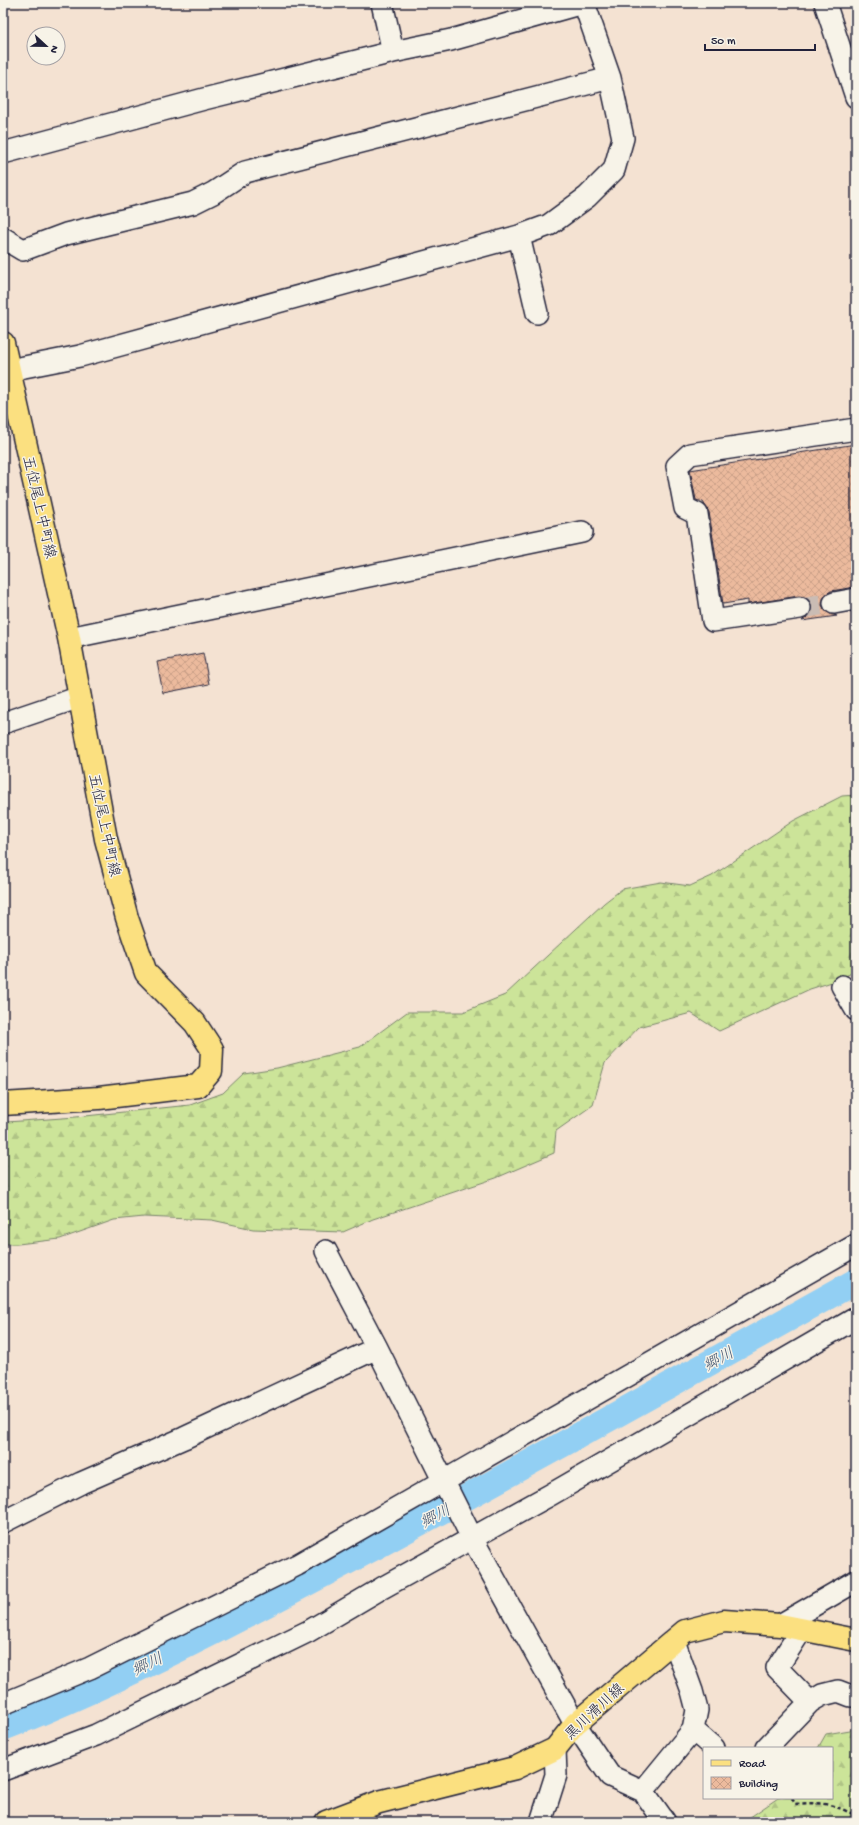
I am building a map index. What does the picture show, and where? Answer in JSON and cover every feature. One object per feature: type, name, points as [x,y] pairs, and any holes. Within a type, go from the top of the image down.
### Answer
[{"type":"main road","name":"五位尾上中町線","points":[[3,343],[69,638],[106,840],[126,918],[146,973],[195,1023],[212,1049],[211,1071],[198,1086],[175,1090],[99,1098],[3,1104]]},
{"type":"main road","name":"黒川滑川線","points":[[339,1820],[379,1802],[515,1768],[555,1749],[575,1724],[685,1631],[724,1620],[780,1624],[856,1640]]},
{"type":"street","points":[[382,3],[393,52]]},
{"type":"street","points":[[3,153],[196,101],[393,52],[452,40],[583,3],[610,78],[623,138],[614,170],[587,197],[549,225],[519,236],[80,356],[9,370]]},
{"type":"street","points":[[825,3],[856,97]]},
{"type":"street","points":[[3,238],[23,250],[66,234],[193,203],[213,193],[245,172],[610,78]]},
{"type":"street","points":[[519,236],[537,313]]},
{"type":"street","points":[[800,608],[713,621],[697,514],[685,508],[677,466],[690,454],[856,429]]},
{"type":"street","points":[[69,638],[582,532]]},
{"type":"street","points":[[834,602],[856,599]]},
{"type":"street","points":[[3,723],[80,696]]},
{"type":"street","points":[[842,986],[856,1010]]},
{"type":"street","points":[[3,1704],[90,1668],[290,1569],[856,1245]]},
{"type":"street","points":[[326,1251],[377,1348],[472,1538],[575,1724],[610,1776],[643,1791],[665,1822]]},
{"type":"street","points":[[3,1770],[96,1734],[309,1631],[550,1495],[856,1318]]},
{"type":"street","points":[[3,1522],[81,1483],[184,1438],[377,1348]]},
{"type":"street","points":[[780,1624],[856,1581]]},
{"type":"street","points":[[802,1629],[777,1668],[810,1702]]},
{"type":"street","points":[[643,1791],[693,1730],[697,1710],[692,1691],[674,1641]]},
{"type":"street","points":[[767,1747],[810,1702],[822,1695],[838,1691],[851,1696],[856,1695]]},
{"type":"street","points":[[693,1730],[713,1747]]},
{"type":"street","points":[[541,1822],[556,1774],[555,1749]]},
{"type":"path","points":[[792,1799],[795,1804],[819,1802],[840,1808],[855,1815],[856,1819]]},
{"type":"green space","points":[[856,795],[856,971],[835,981],[810,989],[719,1031],[691,1013],[639,1027],[605,1063],[593,1105],[556,1131],[554,1153],[496,1178],[373,1219],[343,1232],[253,1229],[212,1220],[144,1217],[114,1220],[60,1239],[18,1244],[3,1244],[3,1125],[7,1122],[76,1117],[190,1105],[223,1093],[244,1073],[277,1068],[360,1047],[407,1012],[463,1012],[505,995],[604,903],[622,889],[661,882],[690,886],[712,876],[793,821],[842,796]]},
{"type":"green space","points":[[856,1729],[856,1822],[743,1822],[777,1799],[833,1799],[833,1747],[819,1747],[826,1734]]},
{"type":"building","points":[[856,444],[856,587],[831,591],[826,594],[822,605],[830,614],[837,616],[802,621],[811,613],[812,607],[809,600],[805,597],[799,596],[748,604],[748,600],[723,604],[709,512],[703,502],[696,500],[690,470]]},
{"type":"building","points":[[203,653],[209,684],[163,693],[157,662]]},
{"type":"waterway","name":"郷川","points":[[3,1728],[146,1665],[285,1595],[377,1546],[856,1281]]},
{"type":"tunnel","points":[[800,608],[834,603]]}]
